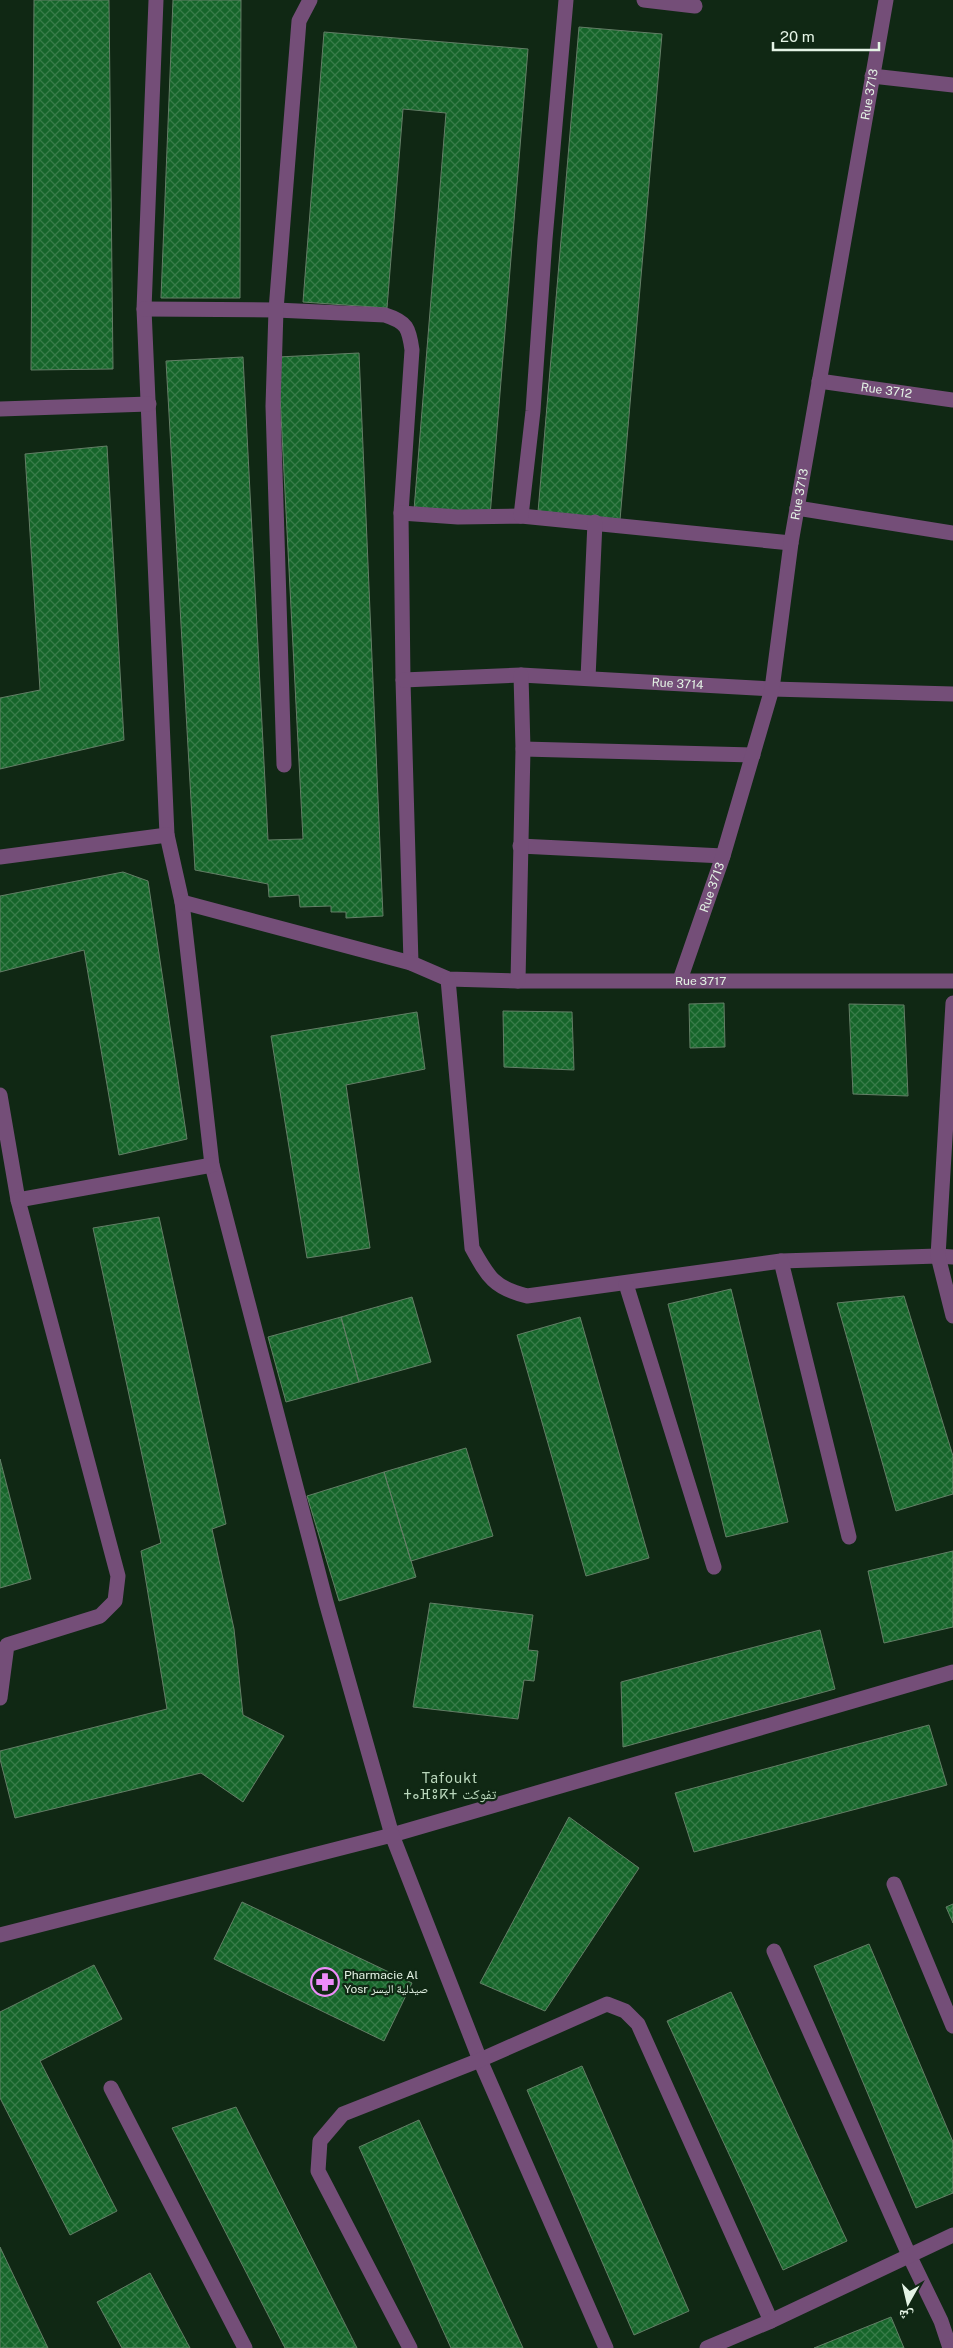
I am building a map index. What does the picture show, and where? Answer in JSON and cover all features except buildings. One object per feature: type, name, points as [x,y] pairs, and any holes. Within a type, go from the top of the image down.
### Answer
[{"type":"street","points":[[156,0],[144,309],[167,836],[182,902],[212,1165],[326,1602],[392,1835],[480,2060],[606,2348]]},
{"type":"street","points":[[284,765],[273,406],[276,310],[299,21],[310,0]]},
{"type":"street","points":[[521,516],[534,402],[545,239],[566,0]]},
{"type":"street","points":[[644,0],[695,6]]},
{"type":"street","name":"Rue 3713","points":[[680,980],[722,856],[772,689],[791,543],[886,0]]},
{"type":"street","points":[[872,76],[953,85]]},
{"type":"street","points":[[144,309],[276,310],[385,315],[401,320],[410,333],[412,350],[401,513],[403,680],[411,963]]},
{"type":"street","name":"Rue 3712","points":[[819,381],[953,400]]},
{"type":"street","points":[[0,409],[149,404]]},
{"type":"street","points":[[797,508],[953,533]]},
{"type":"street","points":[[401,513],[458,517],[521,516],[791,543]]},
{"type":"street","points":[[588,678],[595,522]]},
{"type":"street","points":[[518,981],[523,749],[521,675]]},
{"type":"street","name":"Rue 3714","points":[[403,680],[521,675],[772,689],[953,694]]},
{"type":"street","points":[[523,749],[753,755]]},
{"type":"street","points":[[0,857],[167,836]]},
{"type":"street","points":[[520,846],[722,856]]},
{"type":"street","points":[[182,902],[411,963],[448,979],[472,1248],[486,1273],[506,1291],[527,1296],[626,1284],[781,1261],[946,1256]]},
{"type":"street","name":"Rue 3717","points":[[448,979],[518,981],[953,981]]},
{"type":"street","points":[[953,1003],[946,1256],[953,1316]]},
{"type":"street","points":[[0,1095],[18,1200],[118,1576],[115,1601],[100,1616],[4,1644],[0,1698]]},
{"type":"street","points":[[18,1200],[212,1165]]},
{"type":"street","points":[[781,1261],[849,1537]]},
{"type":"street","points":[[626,1284],[714,1567]]},
{"type":"street","points":[[0,1935],[392,1835],[953,1672]]},
{"type":"street","points":[[894,1884],[953,2026]]},
{"type":"street","points":[[774,1951],[909,2255],[947,2324],[950,2348]]},
{"type":"street","points":[[410,2348],[318,2171],[320,2141],[343,2114],[480,2060],[608,2004],[626,2011],[638,2024],[771,2321]]},
{"type":"street","points":[[112,2088],[245,2348]]},
{"type":"street","points":[[707,2348],[771,2321],[953,2236]]},
{"type":"place","name":"Pharmacie Al Yosr صيدلية اليسر","points":[[325,1982]]},
{"type":"district","name":"Tafoukt ⵜⴰⴼⵓⴽⵜ تفوكت","points":[[450,1786]]}]
